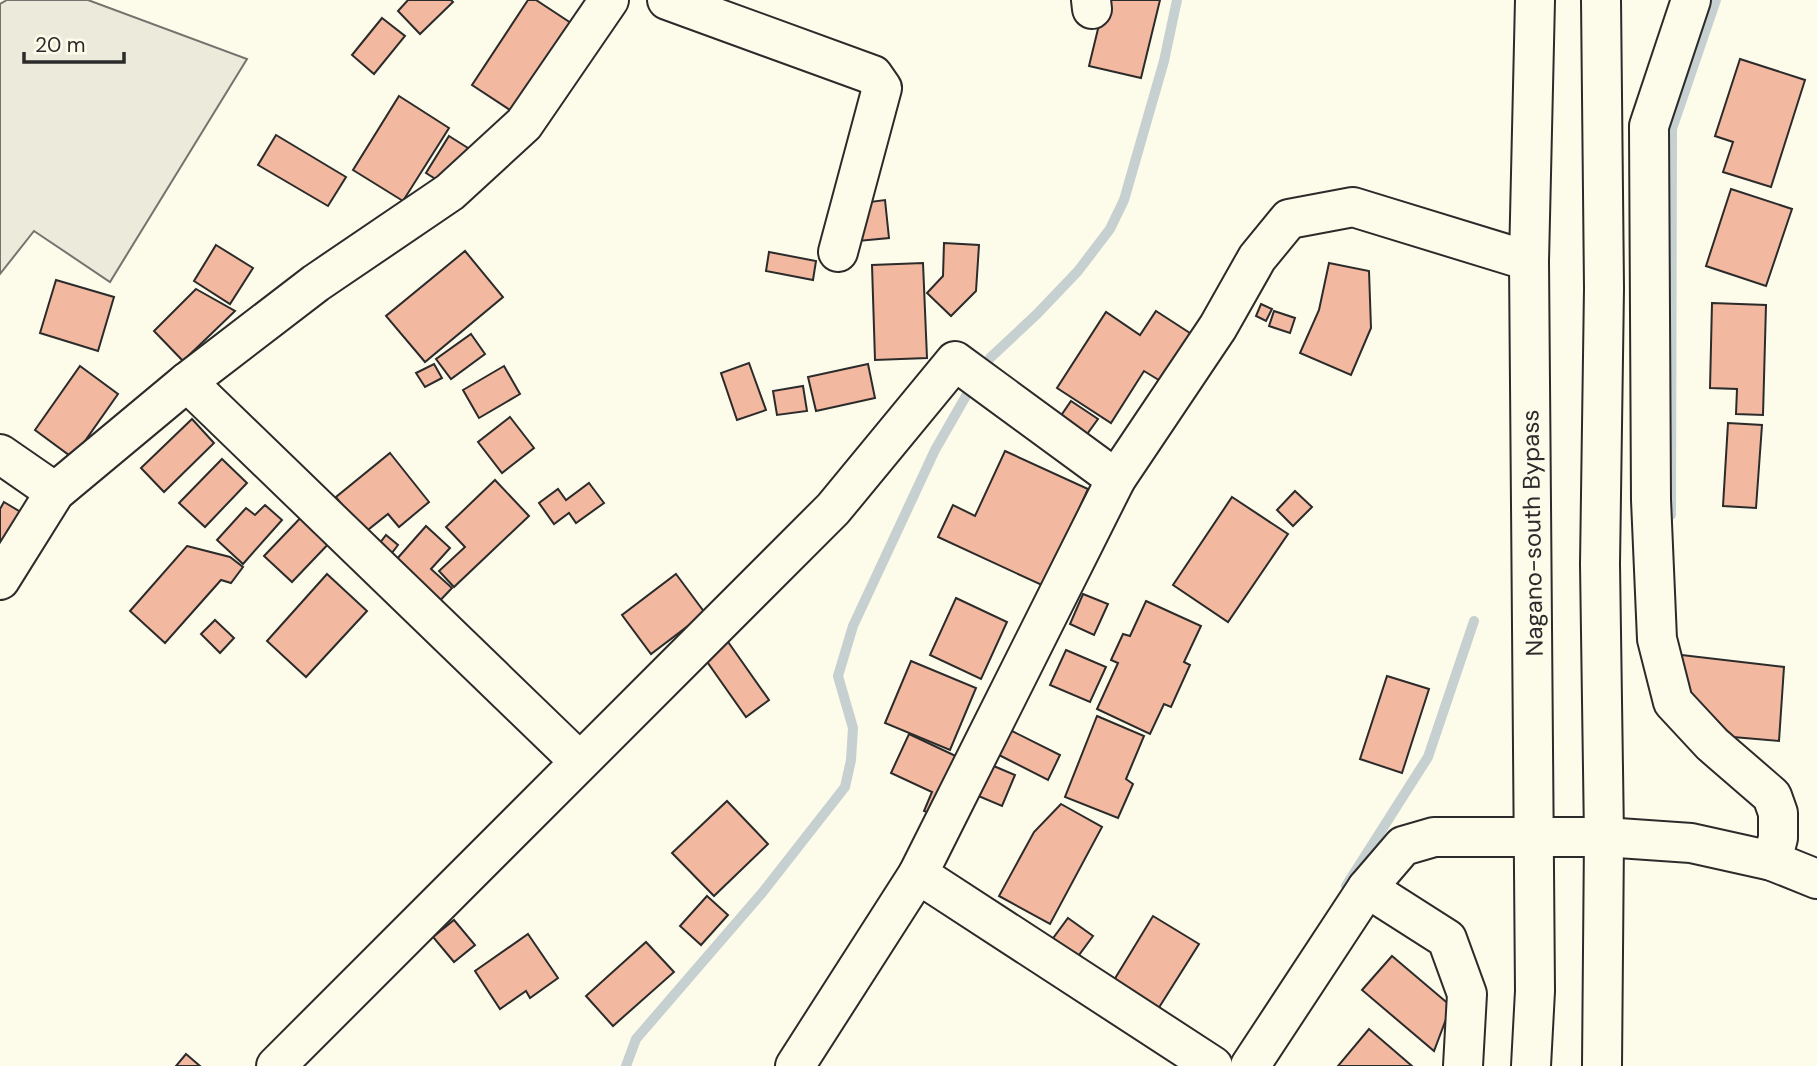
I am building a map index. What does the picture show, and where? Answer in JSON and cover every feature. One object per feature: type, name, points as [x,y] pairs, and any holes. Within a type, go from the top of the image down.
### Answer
[{"type":"main road","points":[[0,580],[55,492],[187,382],[317,283],[450,192],[524,124],[608,0]]},
{"type":"main road","points":[[667,0],[873,75],[882,88],[838,252]]},
{"type":"main road","name":"Nagano-south Bypass","points":[[1531,1066],[1535,991],[1529,261],[1535,0]]},
{"type":"main road","points":[[1601,0],[1604,288],[1600,564],[1604,837],[1602,1066]]},
{"type":"main road","points":[[1691,0],[1649,126],[1651,500],[1657,639],[1673,702],[1712,744],[1772,796],[1778,813],[1778,838],[1772,861]]},
{"type":"main road","points":[[795,1066],[918,874],[1116,479],[1218,327],[1257,258],[1289,219],[1353,207],[1529,261]]},
{"type":"main road","points":[[276,1066],[833,509],[955,360],[1116,479]]},
{"type":"main road","points":[[187,382],[579,761]]},
{"type":"main road","points":[[0,454],[55,492]]},
{"type":"main road","points":[[1250,1066],[1367,888],[1403,846],[1434,837],[1604,837],[1691,844],[1772,861],[1817,878]]},
{"type":"main road","points":[[918,874],[1213,1066]]},
{"type":"main road","points":[[1367,888],[1447,939],[1467,994],[1463,1066]]},
{"type":"shaded area","points":[[7,0],[88,0],[247,59],[110,282],[34,231],[0,274],[0,4]]},
{"type":"building","points":[[408,0],[453,2],[420,34],[398,11]]},
{"type":"building","points":[[528,0],[536,0],[574,25],[516,114],[472,85]]},
{"type":"building","points":[[1105,0],[1160,0],[1141,78],[1089,66]]},
{"type":"building","points":[[382,18],[405,36],[374,74],[352,55]]},
{"type":"building","points":[[1740,59],[1805,80],[1771,187],[1723,172],[1733,142],[1715,136]]},
{"type":"building","points":[[399,96],[449,128],[403,201],[353,170]]},
{"type":"building","points":[[276,135],[346,177],[328,206],[258,165]]},
{"type":"building","points":[[449,136],[468,148],[445,185],[426,173]]},
{"type":"building","points":[[1731,189],[1792,209],[1766,286],[1706,266]]},
{"type":"building","points":[[885,200],[889,238],[858,241],[854,204]]},
{"type":"building","points":[[944,243],[979,245],[976,291],[951,316],[927,293],[943,276]]},
{"type":"building","points":[[216,245],[253,268],[230,304],[194,281]]},
{"type":"building","points":[[465,251],[503,297],[425,362],[386,316]]},
{"type":"building","points":[[769,252],[816,261],[813,280],[766,271]]},
{"type":"building","points":[[923,263],[927,358],[875,360],[872,265]]},
{"type":"building","points":[[1329,263],[1369,271],[1371,328],[1351,375],[1300,353],[1319,310]]},
{"type":"building","points":[[56,280],[114,297],[98,351],[40,333]]},
{"type":"building","points":[[196,289],[235,311],[183,361],[154,331]]},
{"type":"building","points":[[1712,303],[1766,305],[1763,415],[1736,414],[1737,389],[1710,388]]},
{"type":"building","points":[[1261,304],[1272,309],[1266,321],[1256,316]]},
{"type":"building","points":[[1156,311],[1193,335],[1162,382],[1144,371],[1111,423],[1057,388],[1106,312],[1140,335]]},
{"type":"building","points":[[1274,311],[1295,318],[1290,333],[1269,326]]},
{"type":"building","points":[[471,334],[485,354],[451,379],[436,359]]},
{"type":"building","points":[[749,363],[766,410],[737,420],[721,373]]},
{"type":"building","points":[[434,364],[442,378],[425,387],[416,373]]},
{"type":"building","points":[[868,364],[875,398],[816,411],[808,377]]},
{"type":"building","points":[[80,366],[118,394],[73,458],[35,430]]},
{"type":"building","points":[[504,366],[520,394],[479,418],[463,390]]},
{"type":"building","points":[[803,386],[807,411],[777,415],[773,391]]},
{"type":"building","points":[[1071,401],[1098,419],[1082,441],[1056,423]]},
{"type":"building","points":[[510,417],[534,448],[502,473],[478,442]]},
{"type":"building","points":[[192,419],[214,443],[164,492],[141,468]]},
{"type":"building","points":[[1728,423],[1762,425],[1756,508],[1723,506]]},
{"type":"building","points":[[1005,451],[1088,489],[1044,586],[938,537],[953,505],[975,516]]},
{"type":"building","points":[[390,453],[429,502],[399,527],[388,514],[364,533],[336,497]]},
{"type":"building","points":[[222,459],[247,483],[205,527],[179,503]]},
{"type":"building","points":[[495,480],[529,516],[454,587],[439,571],[465,547],[446,527]]},
{"type":"building","points":[[589,483],[604,503],[576,523],[569,513],[554,524],[539,503],[558,489],[566,500]]},
{"type":"building","points":[[1295,491],[1312,507],[1293,526],[1277,510]]},
{"type":"building","points":[[1232,497],[1288,534],[1228,622],[1173,585]]},
{"type":"building","points":[[4,502],[24,514],[0,554],[0,509]]},
{"type":"building","points":[[265,505],[282,520],[243,564],[217,540],[246,508],[255,515]]},
{"type":"building","points":[[308,510],[335,537],[292,582],[264,556]]},
{"type":"building","points":[[426,526],[450,548],[431,569],[452,588],[432,609],[388,569]]},
{"type":"building","points":[[386,535],[398,545],[388,558],[376,548]]},
{"type":"building","points":[[187,546],[230,557],[243,567],[231,583],[221,580],[165,643],[130,611]]},
{"type":"building","points":[[327,574],[367,611],[306,677],[267,641]]},
{"type":"building","points":[[676,574],[705,613],[651,654],[622,615]]},
{"type":"building","points":[[1083,594],[1108,604],[1094,635],[1070,624]]},
{"type":"building","points":[[956,598],[1007,622],[981,679],[930,655]]},
{"type":"building","points":[[1146,601],[1201,626],[1184,662],[1190,665],[1171,707],[1164,704],[1150,734],[1097,709],[1118,663],[1111,660],[1123,634],[1130,636]]},
{"type":"building","points":[[215,620],[234,638],[220,653],[201,634]]},
{"type":"building","points":[[726,639],[769,700],[746,717],[703,656]]},
{"type":"building","points":[[1066,650],[1106,667],[1090,702],[1050,685]]},
{"type":"building","points":[[1673,654],[1784,667],[1779,741],[1733,737],[1679,682]]},
{"type":"building","points":[[911,661],[976,688],[950,750],[885,723]]},
{"type":"building","points":[[1387,676],[1429,689],[1402,773],[1360,759]]},
{"type":"building","points":[[1097,716],[1144,736],[1126,779],[1133,784],[1118,818],[1065,797]]},
{"type":"building","points":[[1010,730],[1060,755],[1048,780],[997,754]]},
{"type":"building","points":[[909,734],[960,758],[934,815],[924,811],[932,792],[891,773]]},
{"type":"building","points":[[989,764],[1015,775],[1002,806],[976,795]]},
{"type":"building","points":[[727,801],[768,844],[714,896],[672,853]]},
{"type":"building","points":[[1061,804],[1102,827],[1050,924],[999,896],[1034,832]]},
{"type":"building","points":[[707,896],[728,915],[701,945],[680,926]]},
{"type":"building","points":[[1153,916],[1199,944],[1153,1017],[1108,990]]},
{"type":"building","points":[[1068,918],[1093,936],[1076,959],[1051,941]]},
{"type":"building","points":[[454,920],[475,945],[454,962],[433,937]]},
{"type":"building","points":[[528,934],[558,978],[530,998],[526,991],[500,1009],[475,971]]},
{"type":"building","points":[[646,942],[674,972],[613,1026],[586,996]]},
{"type":"building","points":[[1392,956],[1451,1006],[1434,1051],[1362,990]]},
{"type":"building","points":[[1369,1029],[1412,1066],[1338,1066]]},
{"type":"building","points":[[186,1054],[200,1066],[176,1066]]},
{"type":"waterway","points":[[982,370],[990,358],[1078,271],[1110,229],[1124,200],[1164,61],[1177,0]]},
{"type":"waterway","points":[[1671,515],[1672,129],[1716,0]]},
{"type":"waterway","points":[[626,1066],[636,1039],[762,893],[845,787],[851,760],[853,728],[838,676],[853,626],[935,450],[974,382]]},
{"type":"waterway","points":[[1346,886],[1428,757],[1474,621]]}]
